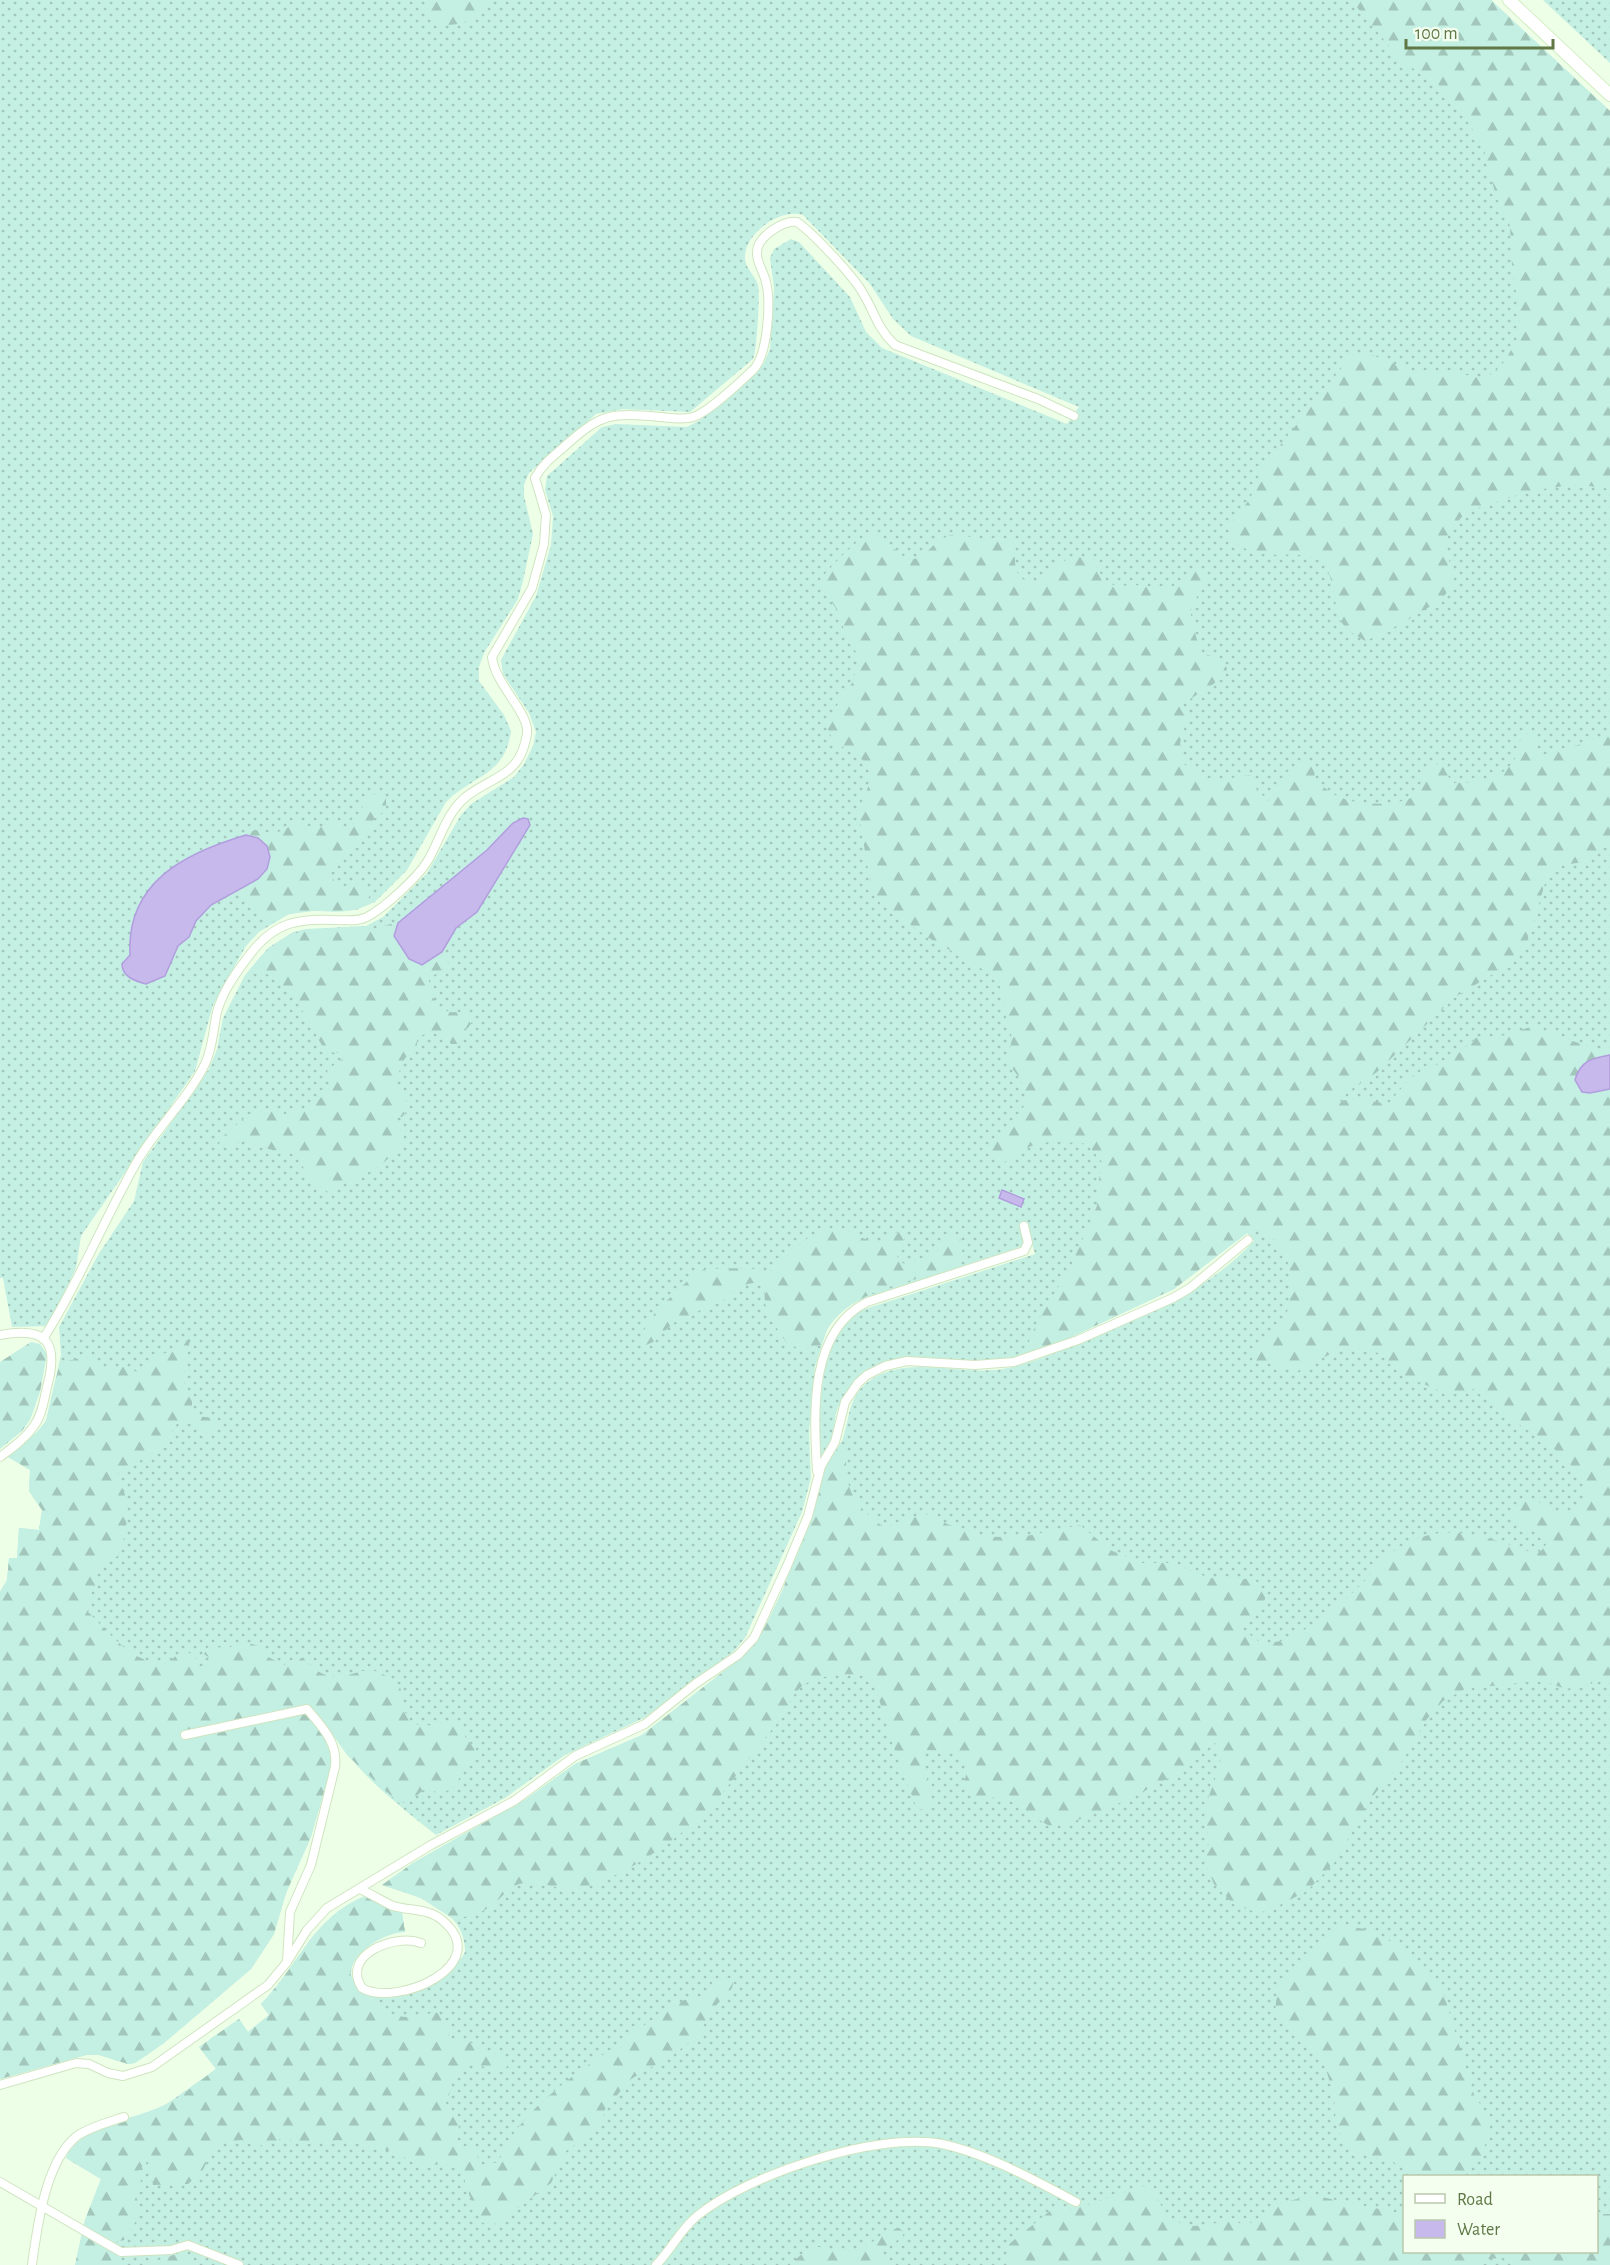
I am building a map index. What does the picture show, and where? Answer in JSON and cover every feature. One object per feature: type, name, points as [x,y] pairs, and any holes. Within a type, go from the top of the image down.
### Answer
[{"type":"street","points":[[1509,0],[1610,95]]},
{"type":"street","points":[[44,1338],[105,1228],[135,1164],[205,1065],[224,994],[258,945],[293,921],[306,918],[353,920],[374,913],[426,863],[449,818],[466,797],[501,778],[512,767],[527,733],[525,722],[501,685],[493,669],[492,657],[532,588],[544,544],[546,516],[535,478],[546,463],[599,419],[631,415],[693,417],[703,412],[754,369],[762,359],[764,349],[767,288],[756,253],[765,236],[787,224],[797,222],[855,282],[877,324],[895,345],[1038,399],[1074,416]]},
{"type":"street","points":[[818,1476],[818,1386],[827,1349],[839,1322],[853,1309],[867,1302],[1024,1251],[1028,1243],[1024,1226]]},
{"type":"street","points":[[0,2085],[76,2063],[89,2064],[108,2073],[123,2076],[157,2064],[268,1984],[287,1962],[320,1914],[431,1845],[514,1800],[574,1756],[645,1724],[747,1646],[758,1628],[808,1516],[818,1476],[836,1442],[841,1413],[848,1397],[858,1383],[876,1370],[907,1361],[995,1365],[1044,1353],[1173,1298],[1190,1288],[1248,1240]]},
{"type":"street","points":[[0,1335],[24,1333],[44,1338],[50,1347],[53,1360],[38,1420],[27,1434],[0,1457]]},
{"type":"street","points":[[185,1735],[307,1709],[331,1738],[336,1753],[335,1767],[313,1858],[290,1912],[287,1962]]},
{"type":"street","points":[[360,1889],[395,1906],[438,1917],[449,1928],[458,1949],[454,1962],[449,1968],[420,1984],[382,1992],[362,1988],[356,1974],[357,1967],[368,1954],[388,1942],[406,1940],[421,1943]]},
{"type":"street","points":[[32,2265],[42,2206],[60,2156],[68,2145],[84,2132],[124,2117]]},
{"type":"street","points":[[656,2265],[688,2224],[704,2211],[777,2173],[876,2144],[920,2141],[945,2144],[979,2156],[1076,2202]]},
{"type":"street","points":[[0,2182],[121,2252],[171,2250],[188,2245],[240,2265]]},
{"type":"green space","points":[[0,0],[1491,0],[1610,111],[1610,2265],[75,2265],[85,2220],[101,2179],[66,2158],[69,2151],[88,2134],[164,2106],[216,2069],[199,2047],[239,2019],[248,2032],[269,2015],[261,2004],[307,1944],[331,1917],[365,1896],[391,1910],[402,1913],[405,1932],[387,1935],[370,1943],[357,1956],[351,1973],[358,1987],[371,1994],[388,1996],[426,1985],[443,1975],[457,1964],[465,1952],[463,1937],[457,1925],[437,1906],[382,1885],[413,1863],[526,1799],[575,1764],[642,1735],[742,1657],[765,1626],[785,1589],[815,1506],[825,1469],[842,1441],[853,1401],[862,1387],[884,1373],[900,1369],[916,1367],[1002,1369],[1048,1356],[1158,1309],[1199,1286],[1218,1273],[1254,1241],[1247,1233],[1174,1289],[1048,1348],[1001,1361],[981,1362],[912,1357],[875,1366],[855,1380],[842,1398],[836,1413],[832,1440],[819,1462],[820,1410],[824,1371],[835,1337],[843,1324],[862,1310],[1035,1254],[1026,1223],[1020,1225],[1026,1245],[849,1304],[828,1326],[815,1367],[809,1432],[811,1478],[802,1512],[745,1638],[734,1651],[644,1718],[565,1755],[505,1798],[436,1835],[366,1775],[332,1733],[324,1737],[316,1817],[311,1837],[286,1893],[274,1934],[251,1969],[164,2043],[135,2063],[128,2064],[99,2055],[86,2055],[0,2079],[0,1592],[7,1580],[9,1558],[17,1558],[19,1528],[39,1530],[42,1510],[29,1491],[30,1470],[8,1457],[46,1421],[61,1355],[59,1327],[98,1255],[134,1201],[143,1162],[209,1069],[217,1049],[223,1018],[244,977],[268,948],[293,932],[306,929],[366,926],[383,917],[427,873],[461,815],[471,804],[514,777],[524,764],[533,746],[536,732],[529,713],[503,674],[501,660],[536,596],[551,545],[553,516],[545,490],[547,476],[602,427],[616,424],[687,427],[700,420],[747,382],[764,363],[770,349],[774,288],[770,258],[774,249],[791,239],[799,242],[850,297],[866,332],[882,348],[1067,424],[1079,407],[911,336],[893,319],[870,284],[803,215],[785,215],[766,224],[751,238],[747,247],[746,264],[757,281],[759,291],[757,335],[753,359],[690,412],[623,409],[596,414],[529,473],[524,485],[524,496],[533,534],[523,581],[518,599],[484,653],[479,667],[479,681],[504,715],[511,731],[508,746],[502,757],[495,766],[446,802],[407,870],[375,902],[356,910],[322,910],[289,914],[259,932],[246,946],[213,1005],[195,1071],[81,1236],[76,1268],[49,1326],[12,1327],[3,1278],[0,1278]]},
{"type":"green space","points":[[425,0],[493,0],[485,9],[466,22],[445,24],[436,20],[429,13]]},
{"type":"green space","points":[[1351,0],[1491,0],[1610,111],[1610,489],[1576,484],[1530,491],[1466,512],[1448,533],[1446,548],[1454,579],[1445,594],[1418,614],[1365,641],[1349,631],[1342,623],[1330,576],[1320,559],[1308,556],[1262,554],[1252,551],[1241,546],[1231,537],[1231,523],[1250,499],[1262,468],[1351,356],[1372,355],[1417,373],[1445,370],[1479,378],[1492,374],[1505,361],[1517,339],[1520,318],[1512,266],[1510,226],[1496,196],[1483,146],[1455,102],[1434,80],[1403,63]]},
{"type":"green space","points":[[1543,0],[1610,0],[1610,63]]},
{"type":"green space","points":[[868,534],[879,538],[910,560],[925,554],[939,541],[954,534],[977,539],[1008,539],[1015,547],[1015,567],[1018,573],[1022,579],[1031,583],[1060,563],[1075,558],[1093,561],[1105,579],[1115,585],[1168,588],[1177,584],[1194,570],[1204,571],[1205,582],[1192,605],[1193,626],[1203,653],[1223,660],[1227,669],[1214,684],[1183,705],[1188,716],[1180,743],[1184,764],[1210,779],[1219,780],[1251,775],[1255,787],[1268,801],[1284,782],[1287,772],[1310,760],[1313,763],[1315,778],[1334,794],[1356,802],[1377,804],[1399,802],[1417,795],[1422,783],[1421,773],[1429,763],[1442,765],[1452,783],[1478,781],[1495,776],[1509,767],[1516,757],[1524,734],[1533,734],[1538,752],[1545,756],[1610,734],[1610,844],[1583,862],[1557,866],[1548,873],[1526,942],[1511,958],[1493,974],[1455,997],[1377,1072],[1334,1101],[1362,1099],[1388,1104],[1410,1078],[1426,1068],[1451,1060],[1477,1037],[1498,1037],[1531,1027],[1602,1051],[1610,1051],[1610,1683],[1603,1681],[1566,1689],[1546,1682],[1526,1682],[1465,1689],[1443,1701],[1427,1719],[1401,1763],[1372,1797],[1334,1863],[1307,1891],[1272,1909],[1258,1913],[1233,1904],[1214,1884],[1205,1863],[1209,1841],[1205,1807],[1220,1765],[1221,1752],[1215,1743],[1175,1774],[1150,1788],[1112,1807],[1073,1822],[1058,1825],[1048,1825],[1017,1804],[1005,1799],[971,1796],[963,1784],[968,1770],[965,1758],[950,1751],[925,1750],[929,1805],[921,1810],[916,1806],[896,1754],[873,1680],[847,1674],[816,1679],[801,1687],[794,1695],[776,1725],[714,1803],[687,1829],[653,1854],[616,1875],[581,1888],[566,1889],[538,1883],[518,1884],[487,1909],[473,1915],[453,1919],[421,1898],[382,1885],[413,1863],[526,1799],[575,1764],[642,1735],[742,1657],[762,1633],[782,1591],[812,1514],[821,1476],[841,1442],[851,1492],[865,1512],[886,1528],[921,1514],[934,1515],[947,1524],[982,1536],[1017,1538],[1080,1525],[1110,1550],[1142,1563],[1173,1563],[1209,1578],[1254,1579],[1261,1586],[1266,1597],[1243,1629],[1263,1645],[1291,1638],[1316,1622],[1350,1595],[1392,1552],[1414,1540],[1450,1532],[1471,1534],[1529,1551],[1541,1551],[1547,1543],[1544,1537],[1516,1524],[1510,1512],[1516,1505],[1528,1499],[1539,1502],[1558,1513],[1564,1512],[1577,1506],[1585,1494],[1586,1488],[1579,1475],[1560,1454],[1499,1411],[1474,1389],[1457,1394],[1445,1393],[1402,1375],[1380,1354],[1366,1348],[1336,1351],[1296,1372],[1275,1364],[1254,1361],[1250,1354],[1277,1331],[1283,1322],[1288,1310],[1291,1282],[1286,1256],[1270,1236],[1258,1230],[1247,1233],[1174,1289],[1048,1348],[1023,1356],[1037,1322],[1070,1268],[1097,1206],[1096,1197],[1102,1162],[1087,1144],[1064,1142],[1034,1145],[1015,1154],[1005,1162],[996,1158],[990,1150],[993,1143],[1027,1100],[1021,1080],[1009,1064],[1012,1038],[1004,1010],[1004,994],[994,976],[929,938],[881,904],[872,892],[858,811],[869,785],[871,770],[860,758],[835,740],[827,726],[830,716],[852,683],[858,662],[856,652],[846,637],[839,613],[819,583],[841,557]]},
{"type":"green space","points":[[378,793],[386,796],[386,810],[374,819],[369,833],[328,870],[338,887],[363,883],[370,894],[362,906],[343,911],[302,911],[282,917],[270,924],[240,898],[241,889],[258,879],[270,857],[262,842],[246,835],[247,832],[258,830],[274,834],[297,823],[317,828],[339,821],[346,828],[351,820],[363,814],[362,802],[367,797]]},
{"type":"green space","points":[[398,923],[394,931],[402,951],[416,964],[432,960],[441,953],[449,964],[429,979],[432,995],[440,1007],[450,1012],[466,1013],[473,1020],[468,1028],[464,1029],[465,1038],[457,1044],[451,1044],[444,1035],[426,1034],[417,1039],[417,1050],[405,1058],[393,1086],[405,1098],[409,1108],[402,1117],[389,1116],[404,1135],[396,1150],[382,1164],[360,1176],[354,1183],[344,1182],[335,1190],[328,1192],[310,1178],[295,1154],[263,1148],[245,1140],[223,1148],[218,1147],[221,1138],[249,1114],[267,1110],[285,1114],[312,1107],[329,1089],[331,1084],[327,1070],[342,1059],[341,1053],[326,1052],[300,1006],[282,984],[262,973],[244,977],[272,947],[298,933],[366,926],[374,929]]},
{"type":"green space","points":[[833,1228],[847,1231],[876,1244],[894,1233],[906,1234],[897,1256],[907,1265],[936,1253],[950,1235],[960,1238],[963,1256],[955,1269],[896,1285],[857,1301],[841,1313],[829,1327],[821,1345],[802,1350],[787,1343],[780,1334],[765,1304],[764,1285],[753,1283],[743,1285],[723,1300],[676,1321],[653,1342],[646,1345],[638,1340],[656,1311],[696,1273],[705,1269],[748,1268],[769,1272],[806,1239]]},
{"type":"green space","points":[[190,1339],[183,1381],[192,1396],[192,1410],[196,1416],[214,1418],[219,1425],[212,1433],[208,1433],[195,1428],[187,1421],[177,1424],[172,1429],[172,1441],[161,1444],[155,1455],[129,1466],[113,1479],[111,1484],[120,1484],[124,1492],[127,1510],[126,1529],[118,1556],[106,1561],[94,1576],[96,1584],[89,1597],[88,1612],[122,1646],[143,1659],[166,1664],[177,1655],[188,1652],[199,1661],[197,1676],[214,1661],[204,1654],[208,1647],[214,1645],[225,1650],[243,1643],[262,1648],[264,1655],[284,1665],[299,1657],[326,1675],[346,1675],[369,1670],[378,1672],[400,1687],[404,1709],[411,1721],[431,1725],[458,1721],[466,1738],[476,1749],[453,1787],[441,1794],[426,1788],[411,1800],[400,1804],[347,1755],[332,1733],[324,1737],[332,1765],[311,1837],[286,1893],[274,1934],[251,1969],[164,2043],[135,2063],[128,2064],[99,2055],[86,2055],[0,2079],[0,1592],[7,1580],[9,1558],[17,1558],[19,1528],[39,1530],[42,1510],[29,1491],[30,1470],[8,1457],[46,1421],[60,1362],[88,1357],[104,1367],[127,1367],[141,1374],[158,1355],[173,1351],[181,1342]]},
{"type":"green space","points":[[31,1342],[40,1344],[47,1354],[40,1392],[30,1420],[22,1431],[0,1449],[0,1362]]},
{"type":"green space","points":[[365,1896],[391,1910],[402,1913],[405,1932],[378,1940],[357,1958],[351,1969],[351,1979],[358,1988],[373,1996],[376,2006],[399,2016],[417,2017],[438,2013],[450,2029],[448,2037],[450,2041],[472,2043],[480,2050],[499,2054],[510,2062],[506,2068],[492,2071],[476,2063],[464,2064],[449,2080],[452,2086],[446,2103],[459,2127],[456,2144],[458,2147],[471,2147],[477,2154],[480,2166],[499,2162],[506,2145],[531,2113],[564,2083],[598,2058],[613,2048],[626,2048],[624,2038],[684,2000],[706,1997],[713,1981],[729,1978],[733,1983],[732,1988],[711,2011],[698,2036],[674,2054],[631,2079],[605,2109],[602,2125],[566,2151],[551,2183],[498,2223],[490,2225],[481,2222],[466,2187],[462,2164],[419,2165],[392,2151],[339,2140],[308,2144],[283,2138],[266,2145],[255,2146],[242,2140],[223,2142],[213,2148],[202,2172],[188,2184],[153,2185],[148,2161],[137,2172],[142,2184],[133,2191],[141,2208],[136,2221],[124,2240],[109,2244],[111,2255],[124,2265],[75,2265],[85,2220],[101,2179],[66,2158],[73,2147],[83,2138],[108,2125],[169,2103],[216,2069],[199,2047],[239,2019],[248,2032],[269,2015],[261,2004],[307,1944],[331,1917]]},
{"type":"green space","points":[[1342,1926],[1370,1930],[1398,1947],[1419,1964],[1442,1988],[1474,2095],[1487,2114],[1490,2127],[1481,2159],[1464,2175],[1420,2175],[1406,2167],[1354,2151],[1344,2141],[1336,2125],[1334,2096],[1325,2066],[1275,2014],[1277,1991],[1289,1976],[1310,1957],[1329,1932]]},
{"type":"green space","points":[[1143,2186],[1154,2193],[1166,2214],[1182,2224],[1195,2226],[1232,2221],[1244,2224],[1262,2220],[1281,2203],[1301,2198],[1321,2197],[1403,2214],[1403,2253],[1598,2253],[1598,2214],[1610,2214],[1610,2265],[1518,2265],[1503,2258],[1486,2259],[1477,2265],[1014,2265],[1006,2258],[1008,2245],[1051,2210],[1072,2210]]},
{"type":"green space","points":[[899,2228],[904,2232],[902,2238],[888,2245],[879,2255],[896,2265],[790,2265],[810,2249],[817,2247],[844,2252],[854,2251],[866,2246],[886,2232]]},
{"type":"green space","points":[[182,2252],[190,2257],[191,2265],[144,2265]]},
{"type":"water","points":[[523,818],[528,819],[530,825],[477,912],[456,928],[442,952],[422,965],[409,959],[394,936],[398,923],[487,850],[513,823]]},
{"type":"water","points":[[246,835],[258,838],[267,846],[270,857],[267,869],[258,879],[211,905],[196,921],[189,937],[178,946],[165,976],[146,984],[127,975],[122,964],[130,955],[131,930],[138,908],[149,890],[164,874],[181,862],[223,842]]},
{"type":"water","points":[[1610,1055],[1610,1089],[1590,1093],[1582,1092],[1575,1080],[1580,1068],[1592,1059]]},
{"type":"water","points":[[1002,1190],[1024,1199],[1021,1207],[999,1198]]}]
